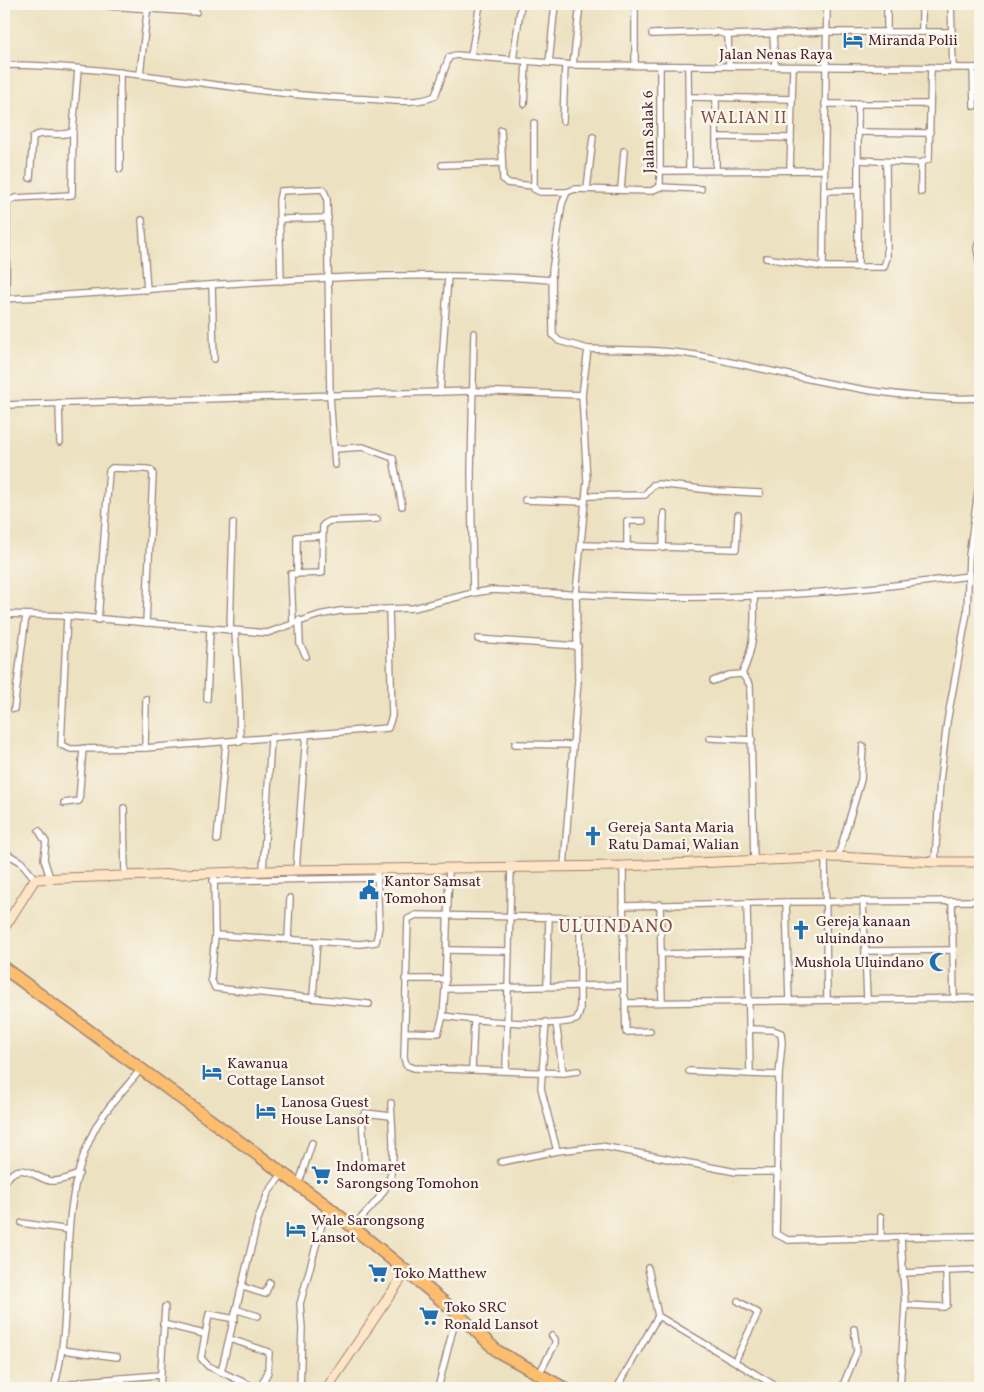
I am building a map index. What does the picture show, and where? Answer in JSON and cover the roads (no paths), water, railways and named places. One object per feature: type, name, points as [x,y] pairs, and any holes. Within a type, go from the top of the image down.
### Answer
[{"type":"highway","points":[[4,968],[327,1206],[457,1313],[497,1351],[564,1388]]},
{"type":"street","points":[[471,55],[480,4]]},
{"type":"street","points":[[513,60],[521,4]]},
{"type":"street","points":[[549,63],[555,4]]},
{"type":"street","points":[[573,65],[580,4]]},
{"type":"street","points":[[635,4],[635,64]]},
{"type":"street","points":[[823,267],[827,4]]},
{"type":"street","points":[[887,4],[887,31]]},
{"type":"street","points":[[922,4],[922,32]]},
{"type":"street","points":[[950,4],[954,68]]},
{"type":"street","points":[[110,6],[148,6],[196,12]]},
{"type":"street","points":[[4,65],[140,74],[148,6]]},
{"type":"street","points":[[652,34],[717,32],[728,35],[887,31],[951,32]]},
{"type":"street","points":[[773,34],[775,66]]},
{"type":"street","points":[[728,35],[729,66]]},
{"type":"street","name":"Jalan Nenas Raya","points":[[140,74],[264,92],[344,98],[427,100],[435,96],[439,90],[449,57],[456,55],[564,65],[635,64],[660,67],[826,66],[980,68]]},
{"type":"street","points":[[524,104],[526,62]]},
{"type":"street","points":[[563,121],[564,65]]},
{"type":"street","points":[[688,66],[689,170]]},
{"type":"street","name":"Jalan Salak 6","points":[[501,163],[504,182],[533,186],[540,192],[567,192],[576,189],[651,191],[660,187],[660,67]]},
{"type":"street","points":[[790,170],[792,67]]},
{"type":"street","points":[[858,160],[921,163],[929,159],[930,67]]},
{"type":"street","points":[[973,68],[974,106]]},
{"type":"street","points":[[78,70],[73,131],[72,195],[15,198],[7,202],[5,299],[329,278],[504,276],[552,280]]},
{"type":"street","points":[[120,72],[120,169]]},
{"type":"street","points":[[689,98],[792,98]]},
{"type":"street","points":[[716,98],[716,170]]},
{"type":"street","points":[[858,103],[858,268]]},
{"type":"street","points":[[825,104],[930,104]]},
{"type":"street","points":[[533,186],[534,123]]},
{"type":"street","points":[[442,164],[501,163],[501,130]]},
{"type":"street","points":[[30,178],[33,137],[40,134],[68,134],[73,131]]},
{"type":"street","points":[[858,132],[930,133]]},
{"type":"street","points":[[587,189],[593,137]]},
{"type":"street","points":[[717,137],[791,138]]},
{"type":"street","points":[[621,190],[624,151]]},
{"type":"street","points":[[766,258],[823,267],[880,268],[886,264],[886,162]]},
{"type":"street","points":[[921,163],[921,192]]},
{"type":"street","points":[[661,171],[824,170]]},
{"type":"street","points":[[660,187],[701,189]]},
{"type":"street","points":[[281,281],[280,194],[284,189],[323,189],[327,194],[330,396],[335,465]]},
{"type":"street","points":[[824,191],[857,190]]},
{"type":"street","points":[[567,192],[562,204],[552,280],[553,335],[559,341],[588,348],[697,355],[815,381],[919,396],[980,398]]},
{"type":"street","points":[[280,219],[328,218]]},
{"type":"street","points":[[142,220],[148,290]]},
{"type":"street","points":[[980,238],[977,248],[980,265]]},
{"type":"street","points":[[440,392],[448,276]]},
{"type":"street","points":[[212,285],[214,358]]},
{"type":"street","points":[[473,593],[471,472],[474,333]]},
{"type":"street","points":[[564,867],[578,646],[576,593],[585,499],[587,454],[582,395],[588,348]]},
{"type":"street","points":[[4,405],[472,391],[582,395]]},
{"type":"street","points":[[58,403],[60,442]]},
{"type":"street","points":[[334,448],[363,447],[394,458],[402,506]]},
{"type":"street","points":[[98,620],[108,471],[112,468],[146,468],[151,470],[153,474],[146,623]]},
{"type":"street","points":[[935,862],[940,781],[947,722],[967,613],[968,576],[980,477]]},
{"type":"street","points":[[525,500],[645,495],[654,485],[658,484],[719,491],[760,493]]},
{"type":"street","points":[[663,548],[664,513]]},
{"type":"street","points":[[581,545],[736,549],[738,515]]},
{"type":"street","points":[[293,623],[290,576],[291,574],[322,573],[323,526],[329,521],[377,519]]},
{"type":"street","points":[[626,547],[626,521],[643,521]]},
{"type":"street","points":[[233,523],[232,632],[240,694],[240,742]]},
{"type":"street","points":[[297,574],[297,537],[322,536]]},
{"type":"street","points":[[4,614],[67,616],[232,632],[267,633],[299,620],[340,611],[414,608],[492,590],[625,596],[754,596],[806,594],[968,576]]},
{"type":"street","points":[[742,674],[750,652],[755,626],[754,596]]},
{"type":"street","points":[[67,616],[60,742],[63,747],[145,748],[382,730],[390,726],[392,716],[389,610]]},
{"type":"street","points":[[14,709],[26,615]]},
{"type":"street","points":[[299,620],[300,644],[306,656]]},
{"type":"street","points":[[207,699],[210,629]]},
{"type":"street","points":[[478,639],[578,646]]},
{"type":"street","points":[[713,682],[729,675],[742,674]]},
{"type":"street","points":[[742,674],[750,685],[754,861]]},
{"type":"street","points":[[145,748],[146,699]]},
{"type":"street","points":[[296,870],[306,735]]},
{"type":"street","points":[[710,738],[752,740]]},
{"type":"street","points":[[263,871],[271,739]]},
{"type":"street","points":[[217,840],[226,742]]},
{"type":"street","points":[[515,744],[572,745]]},
{"type":"street","points":[[838,857],[861,780],[863,746]]},
{"type":"street","points":[[64,803],[79,801],[82,748]]},
{"type":"street","points":[[124,808],[125,876]]},
{"type":"street","points":[[39,831],[46,842],[44,863],[50,878]]},
{"type":"street","points":[[4,852],[21,862],[35,879]]},
{"type":"street","points":[[35,879],[378,873],[511,867],[623,866],[825,857],[980,862]]},
{"type":"street","points":[[825,857],[827,999]]},
{"type":"street","points":[[623,866],[623,985],[626,1032],[650,1031]]},
{"type":"street","points":[[506,1070],[511,867]]},
{"type":"street","points":[[405,1032],[438,1033],[443,1016],[449,869]]},
{"type":"street","points":[[213,877],[263,871],[296,870],[378,873]]},
{"type":"street","points":[[215,935],[360,944],[376,942],[379,934],[378,873]]},
{"type":"street","points":[[213,877],[215,935],[211,979],[215,988],[369,1004]]},
{"type":"street","points":[[4,928],[35,879]]},
{"type":"street","points":[[288,939],[290,898]]},
{"type":"street","points":[[863,901],[866,999]]},
{"type":"street","points":[[952,901],[954,999]]},
{"type":"street","points":[[624,906],[786,902],[980,901]]},
{"type":"street","points":[[786,902],[789,1001]]},
{"type":"street","points":[[747,903],[750,1074]]},
{"type":"street","points":[[660,904],[662,1002]]},
{"type":"street","points":[[578,1071],[543,1074],[506,1070],[408,1067],[405,1062],[405,979],[409,917],[416,915],[448,915],[624,918]]},
{"type":"street","points":[[547,986],[549,917]]},
{"type":"street","points":[[443,1016],[474,1020],[556,1023],[570,1022],[577,1019],[580,1011],[581,918]]},
{"type":"street","points":[[313,997],[317,941]]},
{"type":"street","points":[[447,950],[509,951]]},
{"type":"street","points":[[866,951],[952,950]]},
{"type":"street","points":[[661,954],[748,952]]},
{"type":"street","points":[[405,979],[446,979]]},
{"type":"street","points":[[445,989],[508,986],[623,985]]},
{"type":"street","points":[[625,1001],[630,1004],[827,999],[980,998]]},
{"type":"street","points":[[472,1069],[474,1020]]},
{"type":"street","points":[[546,1022],[541,1088],[557,1151]]},
{"type":"street","points":[[556,1023],[563,1073]]},
{"type":"street","points":[[749,1029],[773,1030],[781,1033],[778,1172],[774,1224],[778,1236],[788,1240],[980,1236]]},
{"type":"street","points":[[141,1069],[92,1134],[84,1154],[68,1230],[62,1350],[54,1388],[85,1381],[160,1375]]},
{"type":"street","points":[[689,1071],[779,1075]]},
{"type":"street","points":[[353,1227],[385,1189],[391,1169],[392,1103]]},
{"type":"street","points":[[391,1169],[368,1167],[364,1164],[362,1118],[365,1113],[392,1116]]},
{"type":"street","points":[[298,1186],[312,1143]]},
{"type":"street","points":[[501,1162],[557,1151],[601,1146],[736,1172],[778,1172]]},
{"type":"street","points":[[8,1178],[12,1173],[22,1170],[28,1170],[49,1181],[79,1174]]},
{"type":"street","points":[[221,1372],[236,1319],[260,1212],[268,1193],[282,1174]]},
{"type":"street","points":[[300,1388],[302,1328],[300,1304],[327,1206]]},
{"type":"street","points":[[881,1217],[881,1237]]},
{"type":"street","points":[[22,1223],[68,1230]]},
{"type":"street","points":[[900,1388],[905,1305],[901,1237]]},
{"type":"street","points":[[617,1388],[658,1316],[648,1268]]},
{"type":"street","points":[[327,1388],[406,1270]]},
{"type":"street","points":[[902,1273],[973,1270]]},
{"type":"street","points":[[905,1305],[946,1306],[946,1271]]},
{"type":"street","points":[[243,1287],[265,1294],[270,1283]]},
{"type":"street","points":[[735,1361],[758,1313],[738,1302]]},
{"type":"street","points":[[160,1388],[165,1307]]},
{"type":"street","points":[[238,1310],[258,1316]]},
{"type":"street","points":[[230,1339],[268,1350],[270,1357],[268,1372],[261,1386],[257,1387],[208,1366],[201,1358],[204,1334],[210,1312],[236,1319]]},
{"type":"street","points":[[438,1388],[457,1313]]},
{"type":"street","points":[[658,1316],[779,1388]]},
{"type":"street","points":[[163,1324],[204,1334]]},
{"type":"street","points":[[842,1388],[852,1368],[857,1351],[854,1329]]},
{"type":"street","points":[[539,1374],[555,1344],[555,1339],[552,1336]]},
{"type":"street","points":[[62,1350],[117,1357]]},
{"type":"street","points":[[122,1378],[123,1388]]},
{"type":"street","points":[[85,1381],[86,1388]]},
{"type":"place","name":"Miranda Polii","points":[[853,40]]},
{"type":"place","name":"Gereja Santa Maria Ratu Damai, Walian","points":[[593,836]]},
{"type":"place","name":"Kantor Samsat Tomohon","points":[[369,890]]},
{"type":"place","name":"Gereja kanaan uluindano","points":[[801,930]]},
{"type":"place","name":"Mushola Uluindano","points":[[939,962]]},
{"type":"place","name":"Kawanua Cottage Lansot","points":[[212,1072]]},
{"type":"place","name":"Lanosa Guest House Lansot","points":[[266,1111]]},
{"type":"place","name":"Indomaret Sarongsong Tomohon","points":[[321,1175]]},
{"type":"place","name":"Wale Sarongsong Lansot","points":[[296,1229]]},
{"type":"place","name":"Toko Matthew","points":[[378,1273]]},
{"type":"place","name":"Toko SRC Ronald Lansot","points":[[429,1316]]},
{"type":"district","name":"WALIAN II","points":[[744,117]]},
{"type":"district","name":"ULUINDANO","points":[[616,926]]}]
